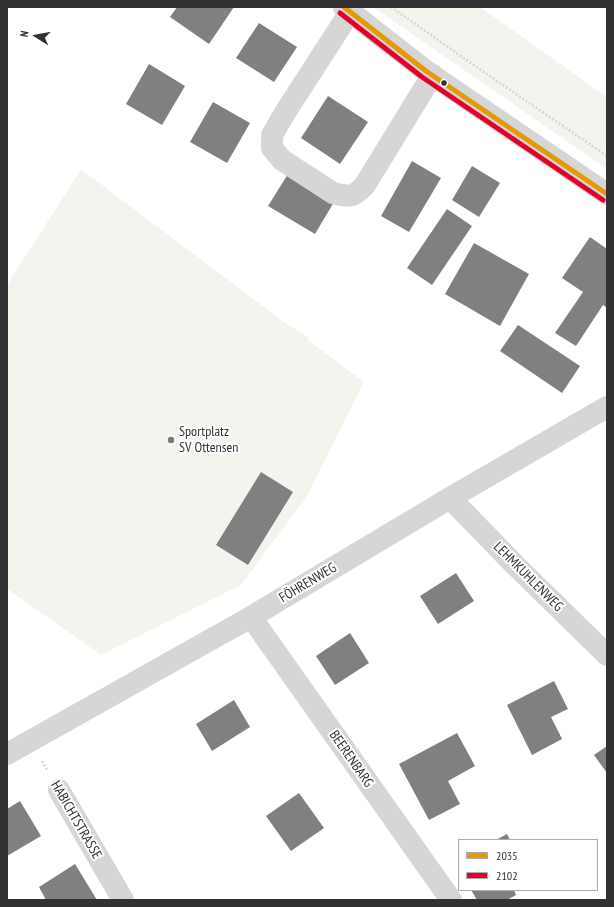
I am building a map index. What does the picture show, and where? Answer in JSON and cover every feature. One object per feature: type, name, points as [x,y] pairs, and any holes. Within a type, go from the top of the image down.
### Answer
[{"type":"street","points":[[433,76],[364,185],[357,193],[351,196],[333,193],[282,160],[272,148],[272,135],[347,9],[433,76],[607,194]]},
{"type":"street","name":"FÖHRENWEG","points":[[7,754],[251,617],[450,498],[607,407]]},
{"type":"street","name":"LEHMKUHLENWEG","points":[[450,498],[515,565],[607,655]]},
{"type":"street","name":"BEERENBARG","points":[[251,617],[451,900]]},
{"type":"street","name":"HABICHTSTRASSE","points":[[59,790],[123,900]]},
{"type":"path","points":[[391,7],[607,156]]},
{"type":"path","name":"HABICHTSTRASSE","points":[[30,740],[59,790]]},
{"type":"shaded area","points":[[373,7],[480,7],[607,97],[607,169]]},
{"type":"shaded area","name":"Sportplatz SV Ottensen","points":[[81,169],[284,322],[309,338],[308,340],[364,382],[306,498],[241,585],[101,655],[7,589],[7,285]]},
{"type":"building","points":[[177,7],[234,7],[209,44],[170,17]]},
{"type":"building","points":[[259,23],[297,47],[274,82],[236,58]]},
{"type":"building","points":[[149,64],[185,86],[162,125],[126,104]]},
{"type":"building","points":[[328,96],[368,122],[340,164],[301,138]]},
{"type":"building","points":[[213,102],[250,123],[227,163],[190,142]]},
{"type":"building","points":[[412,161],[441,178],[409,232],[381,216]]},
{"type":"building","points":[[472,166],[500,183],[479,217],[452,200]]},
{"type":"building","points":[[288,174],[334,202],[315,234],[268,206]]},
{"type":"building","points":[[447,209],[472,226],[432,285],[407,268]]},
{"type":"building","points":[[590,237],[607,249],[607,308],[603,305],[576,346],[555,333],[583,292],[562,278]]},
{"type":"building","points":[[474,243],[529,274],[500,326],[445,294]]},
{"type":"building","points":[[518,325],[580,366],[562,393],[500,351]]},
{"type":"building","points":[[261,472],[293,492],[248,565],[216,545]]},
{"type":"building","points":[[456,573],[474,601],[438,624],[420,596]]},
{"type":"building","points":[[350,633],[369,663],[335,685],[316,656]]},
{"type":"building","points":[[554,681],[568,709],[551,717],[562,739],[532,755],[507,705]]},
{"type":"building","points":[[234,700],[250,727],[212,751],[196,724]]},
{"type":"building","points":[[457,733],[475,766],[448,781],[460,804],[429,820],[399,764]]},
{"type":"building","points":[[607,746],[607,773],[594,755]]},
{"type":"building","points":[[299,793],[324,828],[291,851],[266,816]]},
{"type":"building","points":[[20,801],[41,836],[7,856],[7,809]]},
{"type":"building","points":[[507,834],[510,839],[498,839]]},
{"type":"building","points":[[75,864],[97,900],[46,900],[39,887]]},
{"type":"building","points":[[472,891],[514,891],[516,895],[507,900],[477,900]]},
{"type":"transit line","name":"2035","points":[[344,7],[426,71],[607,194]]},
{"type":"transit line","name":"2102","points":[[340,13],[422,77],[603,200]]},
{"type":"place","name":"Sportplatz SV Ottensen","points":[[171,440]]}]
